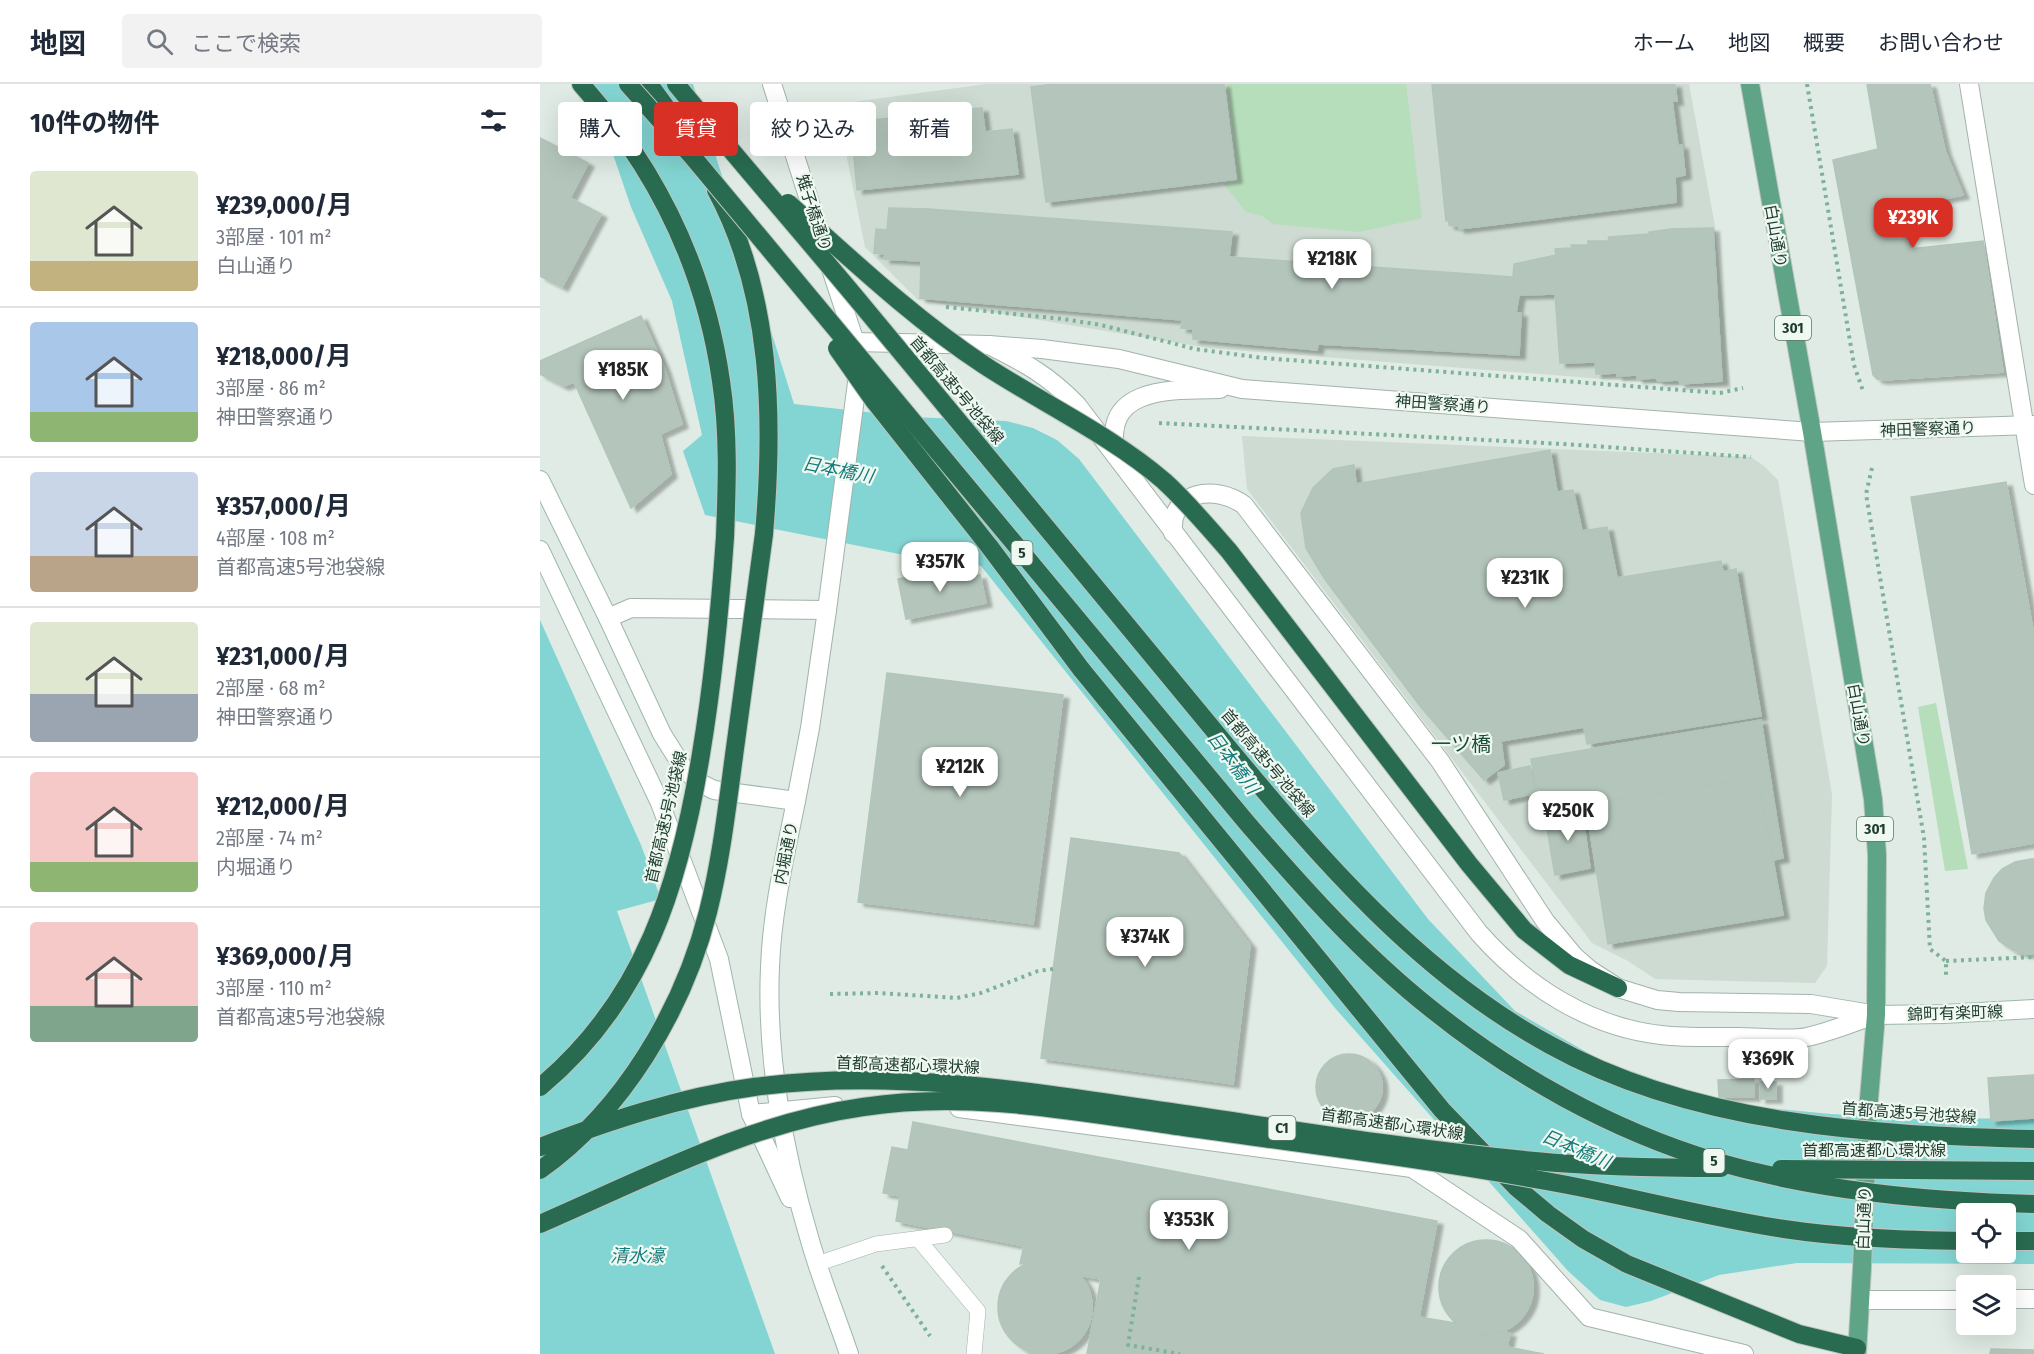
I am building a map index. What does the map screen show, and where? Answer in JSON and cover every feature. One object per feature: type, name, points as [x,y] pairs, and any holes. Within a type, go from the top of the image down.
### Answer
[{"type":"highway","name":"首都高速5号池袋線","points":[[540,1087],[584,1044],[612,1010],[646,951],[671,889],[693,804],[704,737],[714,666],[725,537],[727,472],[722,383],[698,278],[671,215],[644,169],[616,128],[581,84]]},
{"type":"highway","name":"5","points":[[628,84],[660,118],[1247,823],[1304,888],[1365,951],[1464,1035],[1502,1061],[1578,1105],[1666,1144],[1713,1160],[1762,1173],[1857,1191],[1955,1201],[2034,1204]]},
{"type":"highway","points":[[540,1170],[594,1121],[632,1073],[663,1025],[680,992],[695,954],[710,905],[722,844],[764,534],[769,479],[769,416],[762,334],[752,289],[738,242],[721,200],[676,121],[649,84]]},
{"type":"highway","name":"首都高速5号池袋線","points":[[676,84],[1273,802],[1360,897],[1454,983],[1552,1047],[1640,1084],[1690,1100],[1760,1116],[1898,1134],[2034,1139]]},
{"type":"highway","points":[[742,162],[936,331],[984,364],[1131,456],[1172,489],[1228,551],[1468,864],[1524,930],[1569,965],[1618,988]]},
{"type":"highway","points":[[773,254],[875,402],[1081,669],[1442,1110],[1516,1187],[1583,1239],[1627,1264],[1792,1331],[1857,1351]]},
{"type":"highway","name":"首都高速都心環状線","points":[[540,1147],[621,1118],[710,1094],[799,1083],[886,1081],[944,1083],[1031,1092],[1402,1145],[1536,1161],[1670,1168],[2034,1171]]},
{"type":"highway","name":"首都高速都心環状線","points":[[540,1224],[697,1156],[776,1126],[862,1107],[909,1101],[955,1100],[1039,1107],[1473,1168],[1576,1186],[1785,1230],[1890,1239],[1956,1240]]},
{"type":"highway","points":[[2016,1241],[2034,1241]]},
{"type":"main road","name":"白山通り","points":[[1750,84],[1812,432],[1873,799],[1877,855],[1876,1015],[1868,1111],[1857,1351]]},
{"type":"street","points":[[1969,84],[2030,425],[2034,485]]},
{"type":"street","name":"雉子橋通り","points":[[777,85],[855,342],[857,383],[810,728],[796,801]]},
{"type":"street","name":"神田警察通り","points":[[855,342],[989,345],[1082,353],[1119,359],[1242,389],[1812,432],[2030,425]]},
{"type":"street","points":[[989,345],[1028,364],[1061,389],[1077,405],[1479,933],[1503,959],[1529,981],[1559,1001],[1591,1016],[1625,1029],[1660,1035],[1806,1037],[1876,1015]]},
{"type":"street","points":[[1116,456],[1113,441],[1114,429],[1124,408],[1132,401],[1157,392],[1242,389]]},
{"type":"street","name":"内堀通り","points":[[540,480],[662,734],[684,769],[700,783],[714,790],[796,801],[774,909],[769,968],[772,1036],[780,1110],[791,1167],[817,1264],[849,1354]]},
{"type":"street","points":[[1173,533],[1174,515],[1181,506],[1197,495],[1220,494],[1233,497],[1244,506],[1440,761],[1545,921],[1574,956],[1590,970],[1618,988],[1646,997],[1679,1002],[1811,1004],[1876,1015]]},
{"type":"street","name":"内堀通り","points":[[540,550],[660,803],[719,959],[750,1114],[809,1237]]},
{"type":"street","points":[[608,618],[631,608],[827,610]]},
{"type":"street","name":"錦町有楽町線","points":[[1876,1015],[2034,1009]]},
{"type":"street","points":[[750,1114],[864,1104],[932,1104],[1412,1168],[1520,1239],[1589,1317],[1744,1354]]},
{"type":"street","points":[[1861,1299],[1956,1300]]},
{"type":"street","points":[[2016,1299],[2034,1299]]},
{"type":"lane","points":[[817,1264],[876,1244],[945,1235]]},
{"type":"lane","points":[[918,1239],[978,1311],[974,1354]]},
{"type":"path","points":[[1807,84],[1854,365],[1863,392]]},
{"type":"path","points":[[946,307],[1101,325],[1195,349],[1263,358],[1720,393],[1743,388]]},
{"type":"path","points":[[1159,423],[1540,443],[1751,457]]},
{"type":"path","points":[[1872,468],[1866,494],[1924,838],[1930,949],[1946,961],[2034,957]]},
{"type":"path","points":[[1946,961],[1946,975]]},
{"type":"path","points":[[830,993],[879,993],[957,998],[981,993],[1038,971],[1053,969]]},
{"type":"path","points":[[882,1266],[930,1336]]},
{"type":"path","points":[[1139,1277],[1128,1345],[1180,1354]]},
{"type":"shaded area","points":[[986,84],[1689,84],[1715,226],[1731,389],[1209,348],[918,300],[865,247],[847,156],[876,156],[876,102],[852,102]]},
{"type":"shaded area","points":[[1242,436],[1751,457],[1764,466],[1778,480],[1832,794],[1827,966],[1815,983],[1655,979],[1628,961],[1592,943],[1247,489]]},
{"type":"green space","points":[[1227,84],[1406,84],[1422,218],[1359,232],[1273,224],[1262,216],[1246,212],[1223,183],[1239,182]]},
{"type":"green space","points":[[1936,703],[1968,869],[1945,871],[1918,707]]},
{"type":"water","name":"日本橋川","points":[[589,84],[693,84],[699,102],[654,102],[654,156],[716,156],[794,404],[912,417],[1006,421],[1033,428],[1057,440],[1079,459],[1428,919],[1515,1011],[1602,1061],[1725,1104],[1831,1114],[1927,1119],[2034,1118],[2034,1264],[1797,1263],[1719,1275],[1651,1301],[1626,1307],[1600,1300],[1568,1271],[1335,1008],[981,566],[899,554],[705,515],[683,451],[702,435],[672,301],[631,207],[614,156],[642,156],[642,102],[595,102]]},
{"type":"water","name":"清水濠","points":[[540,620],[641,845],[661,899],[617,911],[775,1354],[540,1354]]},
{"type":"building","points":[[1055,84],[1224,84],[1236,179],[1046,202],[1031,87]]},
{"type":"building","points":[[1432,84],[1675,84],[1677,101],[1672,101],[1678,146],[1682,145],[1685,175],[1675,177],[1676,202],[1459,229],[1458,226],[1449,225],[1449,220],[1446,221]]},
{"type":"building","points":[[1867,84],[1930,84],[1945,151],[1963,195],[1902,207],[1909,249],[1983,241],[2003,372],[1883,380],[1873,375],[1833,160],[1878,149]]},
{"type":"building","points":[[982,108],[985,132],[1012,129],[1018,174],[857,190],[854,156],[876,156],[876,120],[888,118],[888,156],[972,156],[972,109]]},
{"type":"building","points":[[540,138],[558,147],[558,156],[575,156],[588,163],[570,198],[601,214],[562,287],[540,276]]},
{"type":"building","points":[[889,208],[1232,232],[1229,257],[1513,277],[1514,264],[1556,255],[1555,249],[1572,248],[1571,245],[1588,245],[1588,241],[1608,241],[1609,237],[1650,234],[1649,232],[1671,229],[1713,228],[1722,381],[1680,384],[1679,380],[1637,379],[1637,375],[1596,374],[1595,362],[1560,363],[1555,294],[1519,295],[1516,313],[1521,313],[1519,355],[1318,344],[1317,350],[1193,339],[1193,329],[1181,328],[1182,320],[920,298],[921,261],[884,259],[885,254],[874,253],[876,229],[887,230]]},
{"type":"building","points":[[641,316],[664,367],[682,424],[660,434],[671,474],[631,508],[574,382],[563,386],[540,374],[540,361]]},
{"type":"building","points":[[1550,450],[1557,492],[1573,490],[1582,531],[1607,527],[1617,578],[1721,561],[1723,572],[1736,569],[1761,716],[1587,744],[1584,727],[1501,741],[1504,765],[1484,780],[1420,706],[1324,578],[1306,548],[1301,513],[1313,488],[1333,469],[1354,465],[1356,484]]},
{"type":"building","points":[[2006,482],[2034,636],[2034,843],[1972,854],[1911,497]]},
{"type":"building","points":[[958,567],[960,579],[980,575],[986,603],[906,619],[898,579]]},
{"type":"building","points":[[887,673],[1063,695],[1033,924],[858,902]]},
{"type":"building","points":[[1761,720],[1783,858],[1773,860],[1758,777],[1541,812],[1531,759]]},
{"type":"building","points":[[1530,766],[1536,793],[1504,800],[1498,773]]},
{"type":"building","points":[[1758,777],[1783,915],[1608,944],[1586,805]]},
{"type":"building","points":[[1582,810],[1590,868],[1555,875],[1545,817]]},
{"type":"building","points":[[1071,838],[1179,853],[1250,945],[1233,1084],[1041,1058]]},
{"type":"building","points":[[2034,859],[2034,954],[2026,954],[2013,950],[1999,941],[1986,920],[1984,908],[1986,893],[2002,869],[2015,862]]},
{"type":"building","points":[[1343,1054],[1355,1054],[1373,1063],[1380,1074],[1382,1087],[1380,1100],[1373,1111],[1362,1118],[1343,1120],[1330,1115],[1321,1106],[1316,1093],[1316,1081],[1321,1068],[1330,1059]]},
{"type":"building","points":[[2034,1075],[2034,1118],[1991,1121],[1988,1078]]},
{"type":"building","points":[[1754,1079],[1754,1097],[1719,1097],[1718,1080]]},
{"type":"building","points":[[1760,1082],[1776,1082],[1776,1099],[1760,1099]]},
{"type":"building","points":[[913,1122],[1437,1221],[1419,1317],[1455,1323],[1477,1334],[1510,1333],[1507,1347],[1544,1354],[1087,1354],[1101,1279],[1079,1275],[1066,1265],[1051,1261],[1020,1264],[1024,1246],[896,1221],[900,1196],[883,1193],[892,1147],[908,1150]]},
{"type":"building","points":[[1477,1240],[1495,1240],[1520,1253],[1530,1269],[1533,1287],[1530,1305],[1520,1321],[1495,1334],[1477,1334],[1452,1321],[1439,1296],[1439,1278],[1452,1253]]},
{"type":"building","points":[[1045,1260],[1063,1264],[1078,1274],[1088,1289],[1092,1307],[1088,1325],[1078,1340],[1063,1350],[1045,1354],[1027,1350],[1012,1340],[1002,1325],[998,1307],[1002,1289],[1012,1274],[1027,1264]]},
{"type":"building","points":[[1991,1349],[2034,1350],[2034,1354],[1990,1354]]},
{"type":"district","name":"一ツ橋","points":[[1461,744]]}]
